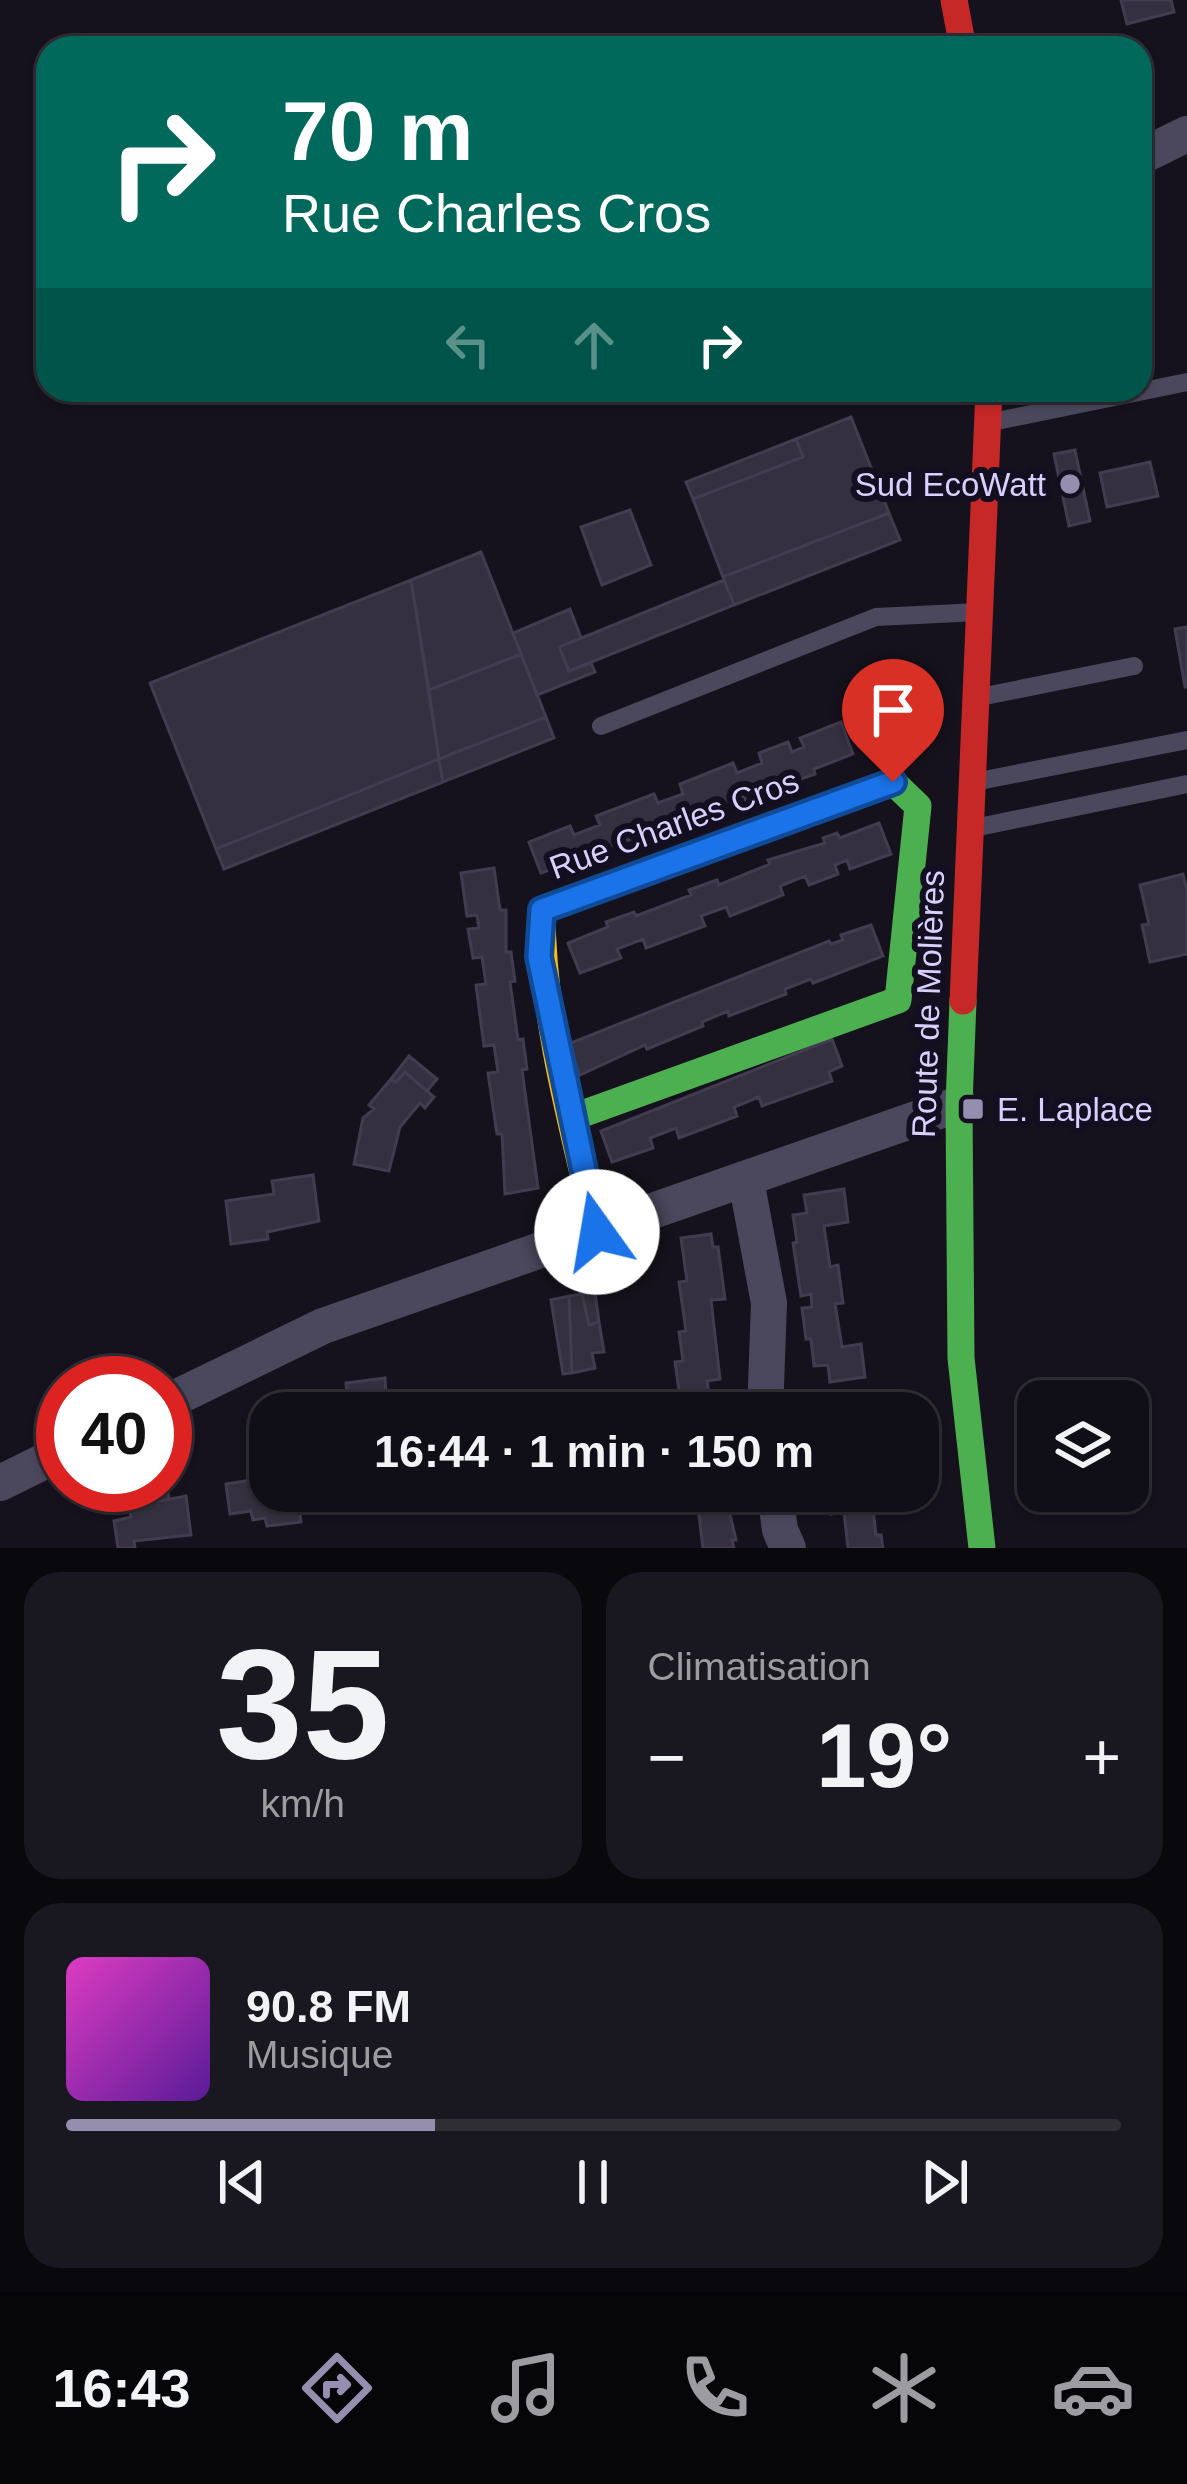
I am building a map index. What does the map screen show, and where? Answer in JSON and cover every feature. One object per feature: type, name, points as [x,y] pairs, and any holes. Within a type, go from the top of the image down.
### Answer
[{"type":"street","points":[[953,0],[960,36]]},
{"type":"street","points":[[1152,151],[1187,134]]},
{"type":"street","name":"Route de Molières","points":[[982,1548],[961,1358],[958,1104],[989,402]]},
{"type":"street","name":"Rue Charles Cros","points":[[572,1118],[898,1000],[918,806],[893,782],[542,910],[539,957],[572,1118],[597,1232]]},
{"type":"street","points":[[192,1390],[323,1326],[958,1104]]},
{"type":"street","points":[[746,1180],[769,1303],[766,1392]]},
{"type":"street","points":[[0,1483],[36,1465]]},
{"type":"street","points":[[778,1512],[788,1548]]},
{"type":"lane","points":[[1152,389],[1187,382]]},
{"type":"lane","points":[[988,423],[1090,402]]},
{"type":"lane","points":[[601,726],[876,616],[979,612]]},
{"type":"lane","points":[[976,698],[1134,666]]},
{"type":"lane","points":[[972,782],[1187,740]]},
{"type":"lane","points":[[970,829],[1187,784]]},
{"type":"building","points":[[1121,0],[1171,0],[1174,12],[1127,24]]},
{"type":"building","points":[[851,417],[889,513],[723,577],[693,499],[803,457],[796,439]]},
{"type":"building","points":[[796,439],[803,457],[693,499],[686,482]]},
{"type":"building","points":[[1075,450],[1090,521],[1069,526],[1054,454]]},
{"type":"building","points":[[1150,462],[1158,496],[1107,507],[1100,473]]},
{"type":"building","points":[[630,510],[651,565],[602,585],[581,527]]},
{"type":"building","points":[[889,513],[900,540],[734,605],[723,577]]},
{"type":"building","points":[[481,552],[521,654],[429,690],[411,580]]},
{"type":"building","points":[[411,580],[439,759],[216,849],[150,683]]},
{"type":"building","points":[[724,580],[734,605],[569,671],[559,647]]},
{"type":"building","points":[[570,609],[581,638],[559,647],[569,671],[591,663],[595,672],[537,695],[513,633]]},
{"type":"building","points":[[1187,627],[1187,687],[1185,687],[1175,629]]},
{"type":"building","points":[[521,654],[546,717],[439,759],[429,690]]},
{"type":"building","points":[[546,717],[554,738],[443,782],[439,759]]},
{"type":"building","points":[[841,722],[853,754],[814,769],[815,774],[801,779],[799,775],[746,801],[744,795],[667,831],[665,826],[610,847],[611,852],[541,873],[529,842],[570,826],[574,835],[600,825],[596,816],[654,794],[658,803],[683,794],[680,784],[733,763],[737,773],[762,763],[759,753],[788,742],[792,752],[804,747],[800,738]]},
{"type":"building","points":[[439,759],[443,782],[224,869],[216,849]]},
{"type":"building","points":[[879,823],[891,854],[850,869],[847,860],[835,865],[838,874],[809,885],[805,876],[780,886],[783,895],[730,916],[726,907],[701,916],[705,926],[646,948],[643,939],[617,949],[621,958],[580,973],[568,943],[608,927],[606,922],[634,912],[636,916],[717,880],[719,885],[770,864],[768,860],[825,843],[823,838],[837,833],[840,838]]},
{"type":"building","points":[[494,868],[500,910],[506,910],[506,952],[511,952],[515,981],[510,982],[518,1040],[523,1039],[527,1069],[522,1070],[538,1188],[505,1194],[502,1134],[497,1134],[488,1073],[498,1072],[494,1045],[484,1046],[476,985],[486,984],[482,957],[473,958],[468,929],[479,928],[477,915],[467,916],[461,873]]},
{"type":"building","points":[[1183,874],[1187,954],[1150,962],[1142,925],[1149,924],[1140,885]]},
{"type":"building","points":[[871,925],[883,956],[785,989],[786,994],[729,1016],[728,1011],[702,1022],[703,1026],[647,1049],[645,1045],[580,1075],[568,1044],[829,941],[843,940],[841,935]]},
{"type":"building","points":[[832,1039],[842,1066],[829,1072],[832,1081],[762,1106],[759,1097],[734,1107],[737,1116],[679,1138],[676,1128],[650,1138],[653,1148],[612,1162],[601,1131]]},
{"type":"building","points":[[409,1056],[437,1079],[427,1091],[405,1072],[396,1082],[391,1079]]},
{"type":"building","points":[[405,1072],[434,1097],[425,1108],[420,1103],[400,1127],[389,1171],[354,1164],[363,1118],[374,1109],[369,1105],[391,1079],[396,1082]]},
{"type":"building","points":[[313,1175],[319,1221],[267,1232],[268,1239],[231,1244],[226,1201],[274,1194],[272,1181]]},
{"type":"building","points":[[844,1189],[848,1222],[824,1226],[830,1267],[838,1265],[843,1303],[835,1304],[842,1347],[861,1344],[865,1377],[830,1382],[828,1365],[814,1366],[811,1339],[806,1339],[802,1308],[812,1307],[811,1294],[801,1296],[793,1215],[807,1213],[804,1195]]},
{"type":"building","points":[[711,1234],[713,1247],[718,1247],[725,1299],[711,1300],[720,1379],[707,1381],[709,1392],[679,1392],[675,1362],[683,1361],[679,1332],[686,1331],[679,1282],[687,1281],[681,1238]]},
{"type":"building","points":[[595,1292],[599,1322],[589,1325],[582,1294]]},
{"type":"building","points":[[582,1294],[589,1325],[599,1322],[604,1352],[592,1353],[595,1368],[572,1373],[569,1296]]},
{"type":"building","points":[[569,1296],[572,1373],[563,1374],[551,1300]]},
{"type":"building","points":[[385,1378],[386,1392],[347,1392],[346,1383]]},
{"type":"building","points":[[249,1480],[249,1511],[230,1514],[226,1484]]},
{"type":"building","points":[[130,1512],[188,1512],[191,1535],[134,1541],[135,1548],[118,1548],[114,1521],[131,1517]]},
{"type":"building","points":[[251,1512],[300,1512],[301,1522],[267,1526],[265,1518],[253,1520]]},
{"type":"building","points":[[699,1512],[729,1512],[734,1548],[703,1548]]},
{"type":"building","points":[[844,1512],[873,1512],[883,1548],[848,1548]]},
{"type":"traffic: fast","points":[[571,1118],[898,1000],[918,806],[893,782],[669,864]]},
{"type":"traffic: fast","points":[[963,1001],[961,1358],[982,1548]]},
{"type":"traffic: slow","points":[[597,1231],[553,1032],[542,910],[669,864]]},
{"type":"traffic: jam","points":[[954,0],[961,36]]},
{"type":"traffic: jam","points":[[963,1001],[988,402]]},
{"type":"place","name":"Sud EcoWatt","points":[[1070,484]]},
{"type":"place","name":"E. Laplace","points":[[973,1109]]},
{"type":"route","points":[[597,1232],[539,957],[542,910],[893,782]]}]
